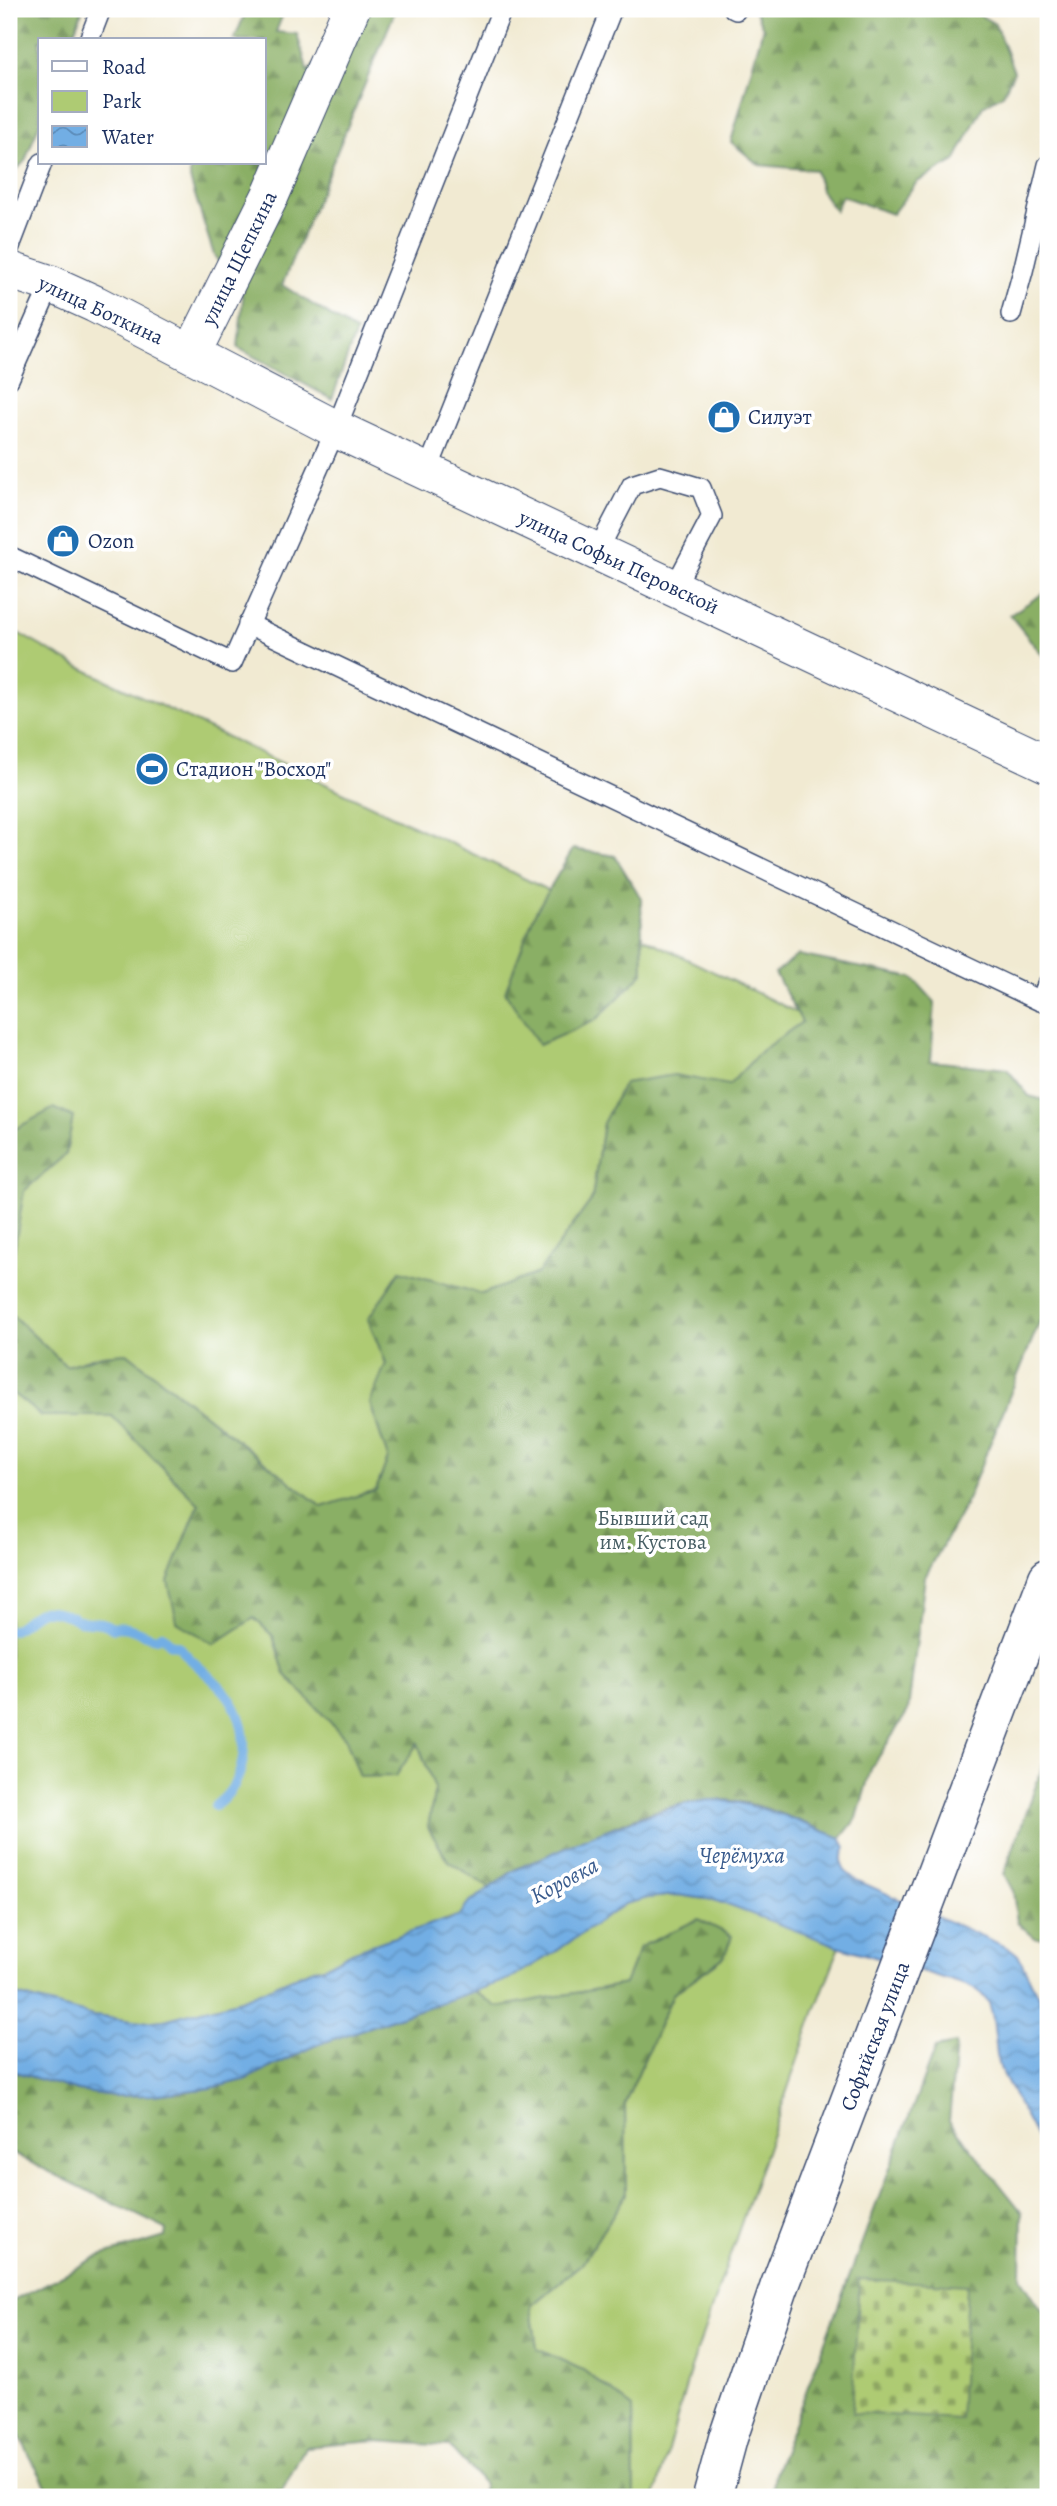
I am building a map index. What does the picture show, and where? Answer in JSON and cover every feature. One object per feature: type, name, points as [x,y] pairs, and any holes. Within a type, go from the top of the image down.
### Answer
[{"type":"main road","name":"Софийская улица","points":[[712,2497],[728,2438],[779,2288],[1048,1578]]},
{"type":"street","name":"улица Щепкина","points":[[192,353],[271,194],[351,9]]},
{"type":"street","name":"улица Боткина","points":[[9,270],[51,285],[192,353]]},
{"type":"street","name":"улица Софьи Перовской","points":[[192,353],[336,429],[1048,764]]},
{"type":"lane","points":[[90,38],[102,9]]},
{"type":"lane","points":[[9,556],[232,663],[336,429],[502,9]]},
{"type":"lane","points":[[427,472],[612,9]]},
{"type":"lane","points":[[9,249],[42,164]]},
{"type":"lane","points":[[1011,314],[1048,165]]},
{"type":"lane","points":[[9,379],[51,285]]},
{"type":"lane","points":[[597,552],[632,485],[660,476],[701,488],[712,516],[674,588]]},
{"type":"lane","points":[[248,624],[1040,1001],[1048,984]]},
{"type":"green space","points":[[9,9],[83,9],[72,38],[38,38],[38,127],[25,161],[9,178]]},
{"type":"green space","points":[[247,9],[285,9],[276,32],[297,34],[308,72],[364,9],[396,9],[282,285],[356,332],[332,399],[238,348],[243,297],[214,255],[190,179],[190,164],[266,164],[266,38],[235,38]]},
{"type":"green space","points":[[754,9],[969,9],[995,24],[1014,72],[1003,94],[983,106],[955,161],[917,182],[892,214],[842,196],[835,211],[821,190],[815,170],[759,165],[731,142],[763,28]]},
{"type":"green space","points":[[1048,590],[1048,662],[1010,615]]},
{"type":"green space","points":[[9,628],[75,665],[637,934],[533,1035],[539,1045],[596,1020],[643,973],[642,937],[798,1013],[802,1022],[761,1051],[729,1086],[674,1075],[603,1123],[592,1199],[538,1274],[482,1294],[400,1272],[368,1319],[386,1364],[370,1403],[388,1458],[376,1490],[322,1507],[127,1353],[102,1355],[66,1366],[9,1312],[9,1280],[24,1190],[66,1154],[13,1131],[9,1132]]},
{"type":"green space","points":[[573,849],[615,856],[641,898],[643,973],[596,1020],[539,1045],[505,992],[535,913]]},
{"type":"green space","name":"Бывший сад им. Кустова","points":[[798,955],[913,978],[935,1002],[931,1061],[1007,1069],[1029,1096],[1048,1101],[1048,1301],[965,1505],[925,1577],[908,1711],[871,1769],[857,1818],[841,1838],[748,1803],[714,1800],[691,1802],[645,1814],[600,1832],[516,1869],[490,1888],[448,1861],[428,1827],[435,1789],[418,1743],[396,1776],[360,1777],[346,1739],[285,1674],[273,1636],[254,1618],[214,1644],[177,1622],[168,1581],[199,1504],[112,1416],[41,1416],[9,1390],[9,1312],[66,1366],[102,1355],[127,1353],[322,1507],[376,1490],[388,1458],[370,1403],[386,1363],[368,1319],[400,1271],[482,1294],[538,1273],[592,1199],[603,1123],[624,1083],[674,1075],[729,1085],[761,1051],[802,1022],[775,973]]},
{"type":"green space","points":[[54,1108],[73,1117],[66,1154],[24,1191],[9,1280],[9,1132]]},
{"type":"green space","points":[[9,1390],[41,1416],[112,1416],[199,1504],[168,1581],[214,1644],[254,1618],[273,1636],[285,1674],[346,1739],[360,1777],[417,1742],[435,1789],[428,1827],[448,1861],[490,1888],[468,1904],[460,1915],[352,1952],[323,1968],[313,1969],[241,2000],[164,2020],[142,2022],[93,2016],[9,1993]]},
{"type":"green space","points":[[1048,1752],[1048,1938],[1035,1938],[1017,1922],[1013,1891],[1004,1874]]},
{"type":"green space","points":[[677,1895],[714,1900],[840,1946],[814,2013],[690,2371],[655,2497],[634,2497],[633,2408],[583,2370],[537,2349],[531,2306],[582,2263],[626,2194],[625,2103],[673,1994],[724,1957],[640,1947],[626,1984],[497,2007],[474,1991],[509,1979],[552,1954],[625,1904]]},
{"type":"green space","points":[[698,1919],[732,1936],[724,1957],[673,1994],[625,2103],[626,2194],[582,2263],[531,2306],[537,2349],[583,2370],[633,2408],[634,2497],[479,2497],[484,2484],[449,2446],[376,2441],[305,2447],[279,2497],[52,2497],[9,2417],[9,2303],[97,2257],[165,2237],[166,2229],[9,2152],[9,2070],[78,2091],[114,2096],[152,2095],[211,2088],[244,2080],[319,2044],[474,1991],[497,2007],[625,1984],[640,1947]]},
{"type":"green space","points":[[956,2044],[949,2121],[1022,2212],[1021,2278],[1048,2319],[1048,2497],[772,2497],[775,2474],[935,2048]]},
{"type":"green space","points":[[859,2279],[967,2285],[960,2419],[852,2413]]},
{"type":"water","name":"Черёмуха","points":[[710,1800],[760,1808],[841,1838],[846,1847],[841,1861],[845,1871],[856,1880],[1011,1949],[1018,1955],[1048,2016],[1048,2131],[1038,2141],[998,2064],[993,2018],[989,2003],[979,1991],[835,1945],[714,1900],[677,1895],[625,1904],[552,1954],[509,1979],[319,2044],[244,2080],[211,2088],[152,2095],[114,2096],[78,2091],[9,2070],[9,1993],[93,2016],[142,2022],[164,2020],[241,2000],[313,1969],[323,1968],[352,1952],[440,1921],[448,1921],[460,1915],[468,1904],[515,1870],[593,1835],[685,1804]]},
{"type":"waterway","points":[[9,1631],[33,1615],[49,1611],[80,1621],[130,1629],[157,1638],[162,1635],[171,1644],[179,1646],[229,1697],[241,1725],[244,1740],[240,1769],[235,1783],[215,1806]]},
{"type":"place","name":"Силуэт","points":[[724,417]]},
{"type":"place","name":"Ozon","points":[[63,541]]},
{"type":"place","name":"Стадион \"Восход\"","points":[[152,769]]},
{"type":"water label","name":"Коровка","points":[[564,1880]]}]
